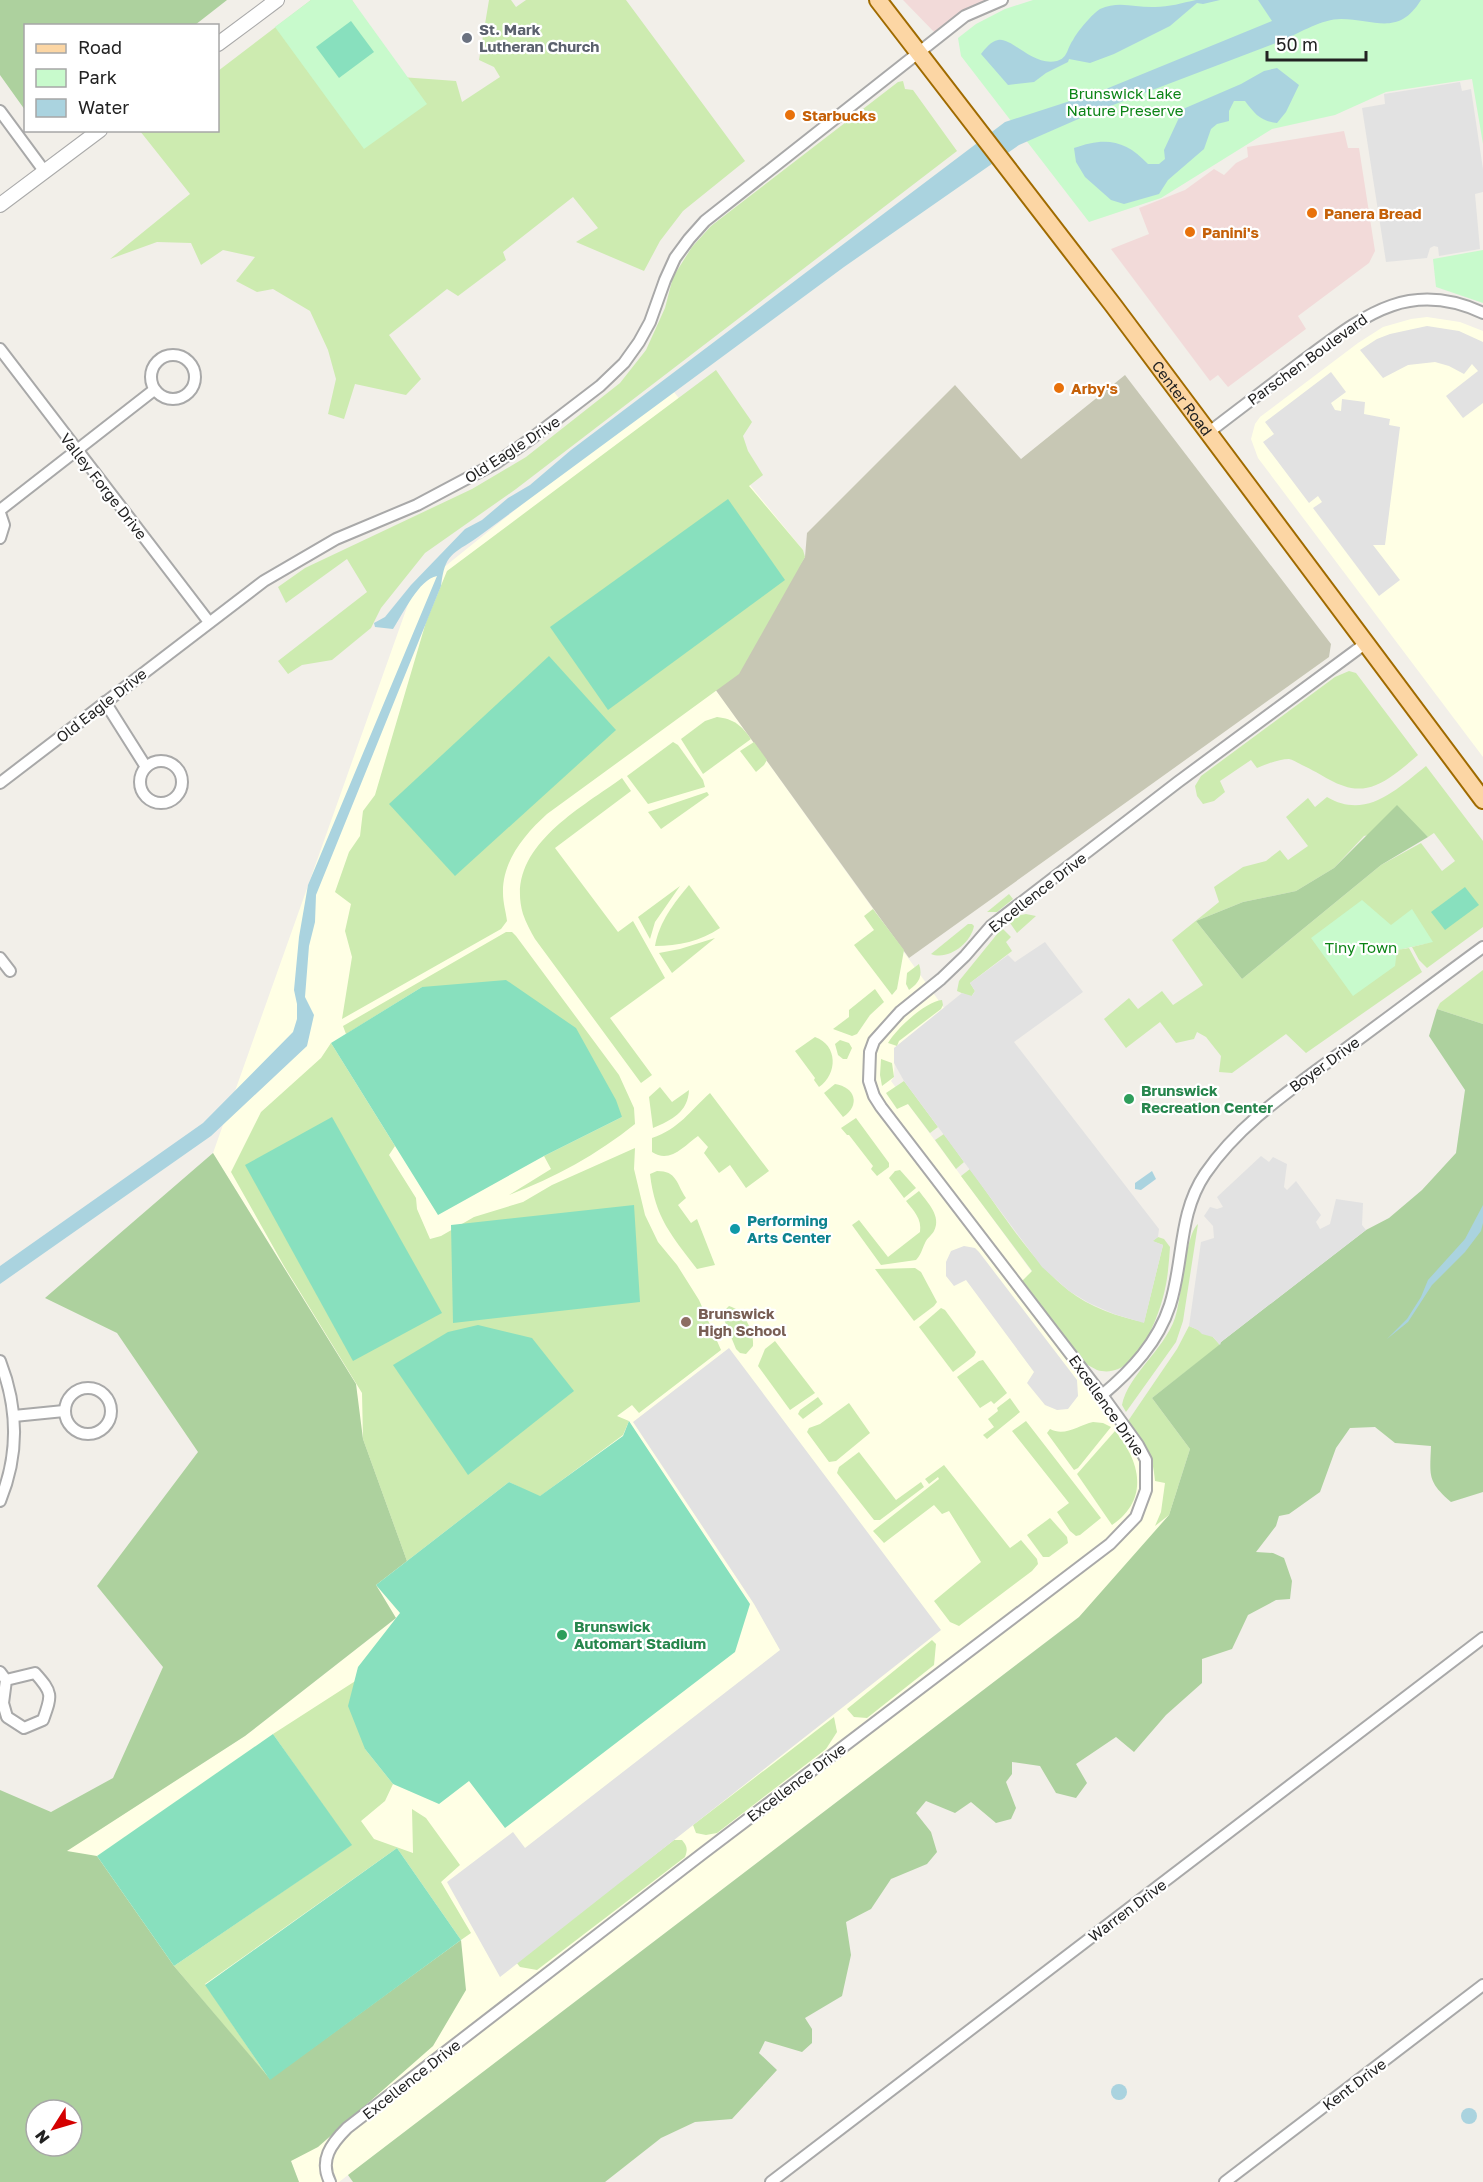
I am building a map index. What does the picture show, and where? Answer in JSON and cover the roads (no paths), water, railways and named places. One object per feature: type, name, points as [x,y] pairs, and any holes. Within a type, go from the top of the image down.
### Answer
[{"type":"main road","name":"Center Road","points":[[878,0],[1056,230],[1483,800]]},
{"type":"street","points":[[219,43],[277,0]]},
{"type":"street","name":"Old Eagle Drive","points":[[0,783],[264,581],[336,539],[437,495],[496,463],[600,386],[624,363],[639,342],[650,322],[675,258],[705,221],[965,16],[1002,0]]},
{"type":"street","points":[[0,111],[45,172]]},
{"type":"street","points":[[0,205],[97,132]]},
{"type":"street","name":"Parschen Boulevard","points":[[1208,433],[1350,327],[1375,311],[1397,302],[1425,298],[1458,303],[1483,313]]},
{"type":"street","name":"Valley Forge Drive","points":[[0,349],[209,622]]},
{"type":"street","points":[[171,355],[178,356],[190,364],[195,377],[191,390],[186,395],[180,399],[165,398],[154,390],[151,375],[157,362],[171,355]]},
{"type":"street","points":[[0,538],[4,525],[0,512],[154,390]]},
{"type":"street","name":"Excellence Drive","points":[[330,2182],[326,2162],[328,2151],[334,2140],[346,2128],[1110,1544],[1139,1512],[1146,1490],[1146,1460],[1138,1445],[881,1107],[869,1081],[870,1052],[874,1041],[886,1025],[949,971],[991,926],[1178,782],[1366,643]]},
{"type":"street","points":[[105,702],[146,766]]},
{"type":"street","points":[[159,761],[172,764],[177,768],[181,774],[182,788],[174,799],[161,804],[154,802],[143,793],[140,779],[146,766],[159,761]]},
{"type":"street","name":"Boyer Drive","points":[[1102,1395],[1125,1375],[1144,1353],[1163,1324],[1171,1303],[1182,1233],[1189,1209],[1204,1176],[1224,1148],[1284,1094],[1483,947]]},
{"type":"street","points":[[0,958],[10,971]]},
{"type":"street","points":[[0,1361],[7,1379],[14,1416],[12,1464],[0,1501]]},
{"type":"street","points":[[88,1388],[102,1392],[107,1398],[111,1412],[105,1426],[99,1431],[83,1434],[70,1426],[64,1411],[65,1404],[74,1392],[88,1388]]},
{"type":"street","points":[[14,1416],[64,1411]]},
{"type":"street","name":"Warren Drive","points":[[771,2182],[1483,1638]]},
{"type":"street","points":[[35,1673],[49,1688],[50,1701],[43,1720],[24,1728],[7,1717],[3,1703],[3,1676],[35,1673]]},
{"type":"street","name":"Kent Drive","points":[[1225,2182],[1483,1985]]},
{"type":"water","points":[[1196,0],[1220,0],[1197,3],[1170,26],[1114,54],[1090,63],[1069,59],[1068,62],[1034,82],[1008,85],[981,54],[993,42],[1004,40],[1040,60],[1048,62],[1061,60],[1078,32],[1100,9],[1114,5],[1160,7]]},
{"type":"water","points":[[1258,0],[1421,0],[1404,19],[1375,23],[1341,19],[1319,24],[1284,40],[1092,113],[1019,145],[844,267],[451,556],[445,567],[441,586],[316,895],[315,922],[309,946],[305,997],[314,1015],[307,1046],[211,1136],[0,1284],[0,1266],[203,1123],[293,1032],[297,1019],[294,990],[299,937],[308,885],[437,576],[424,583],[418,590],[393,629],[375,627],[374,623],[385,617],[411,585],[465,529],[482,520],[508,498],[530,485],[571,450],[1005,122],[1101,91],[1272,21]]},
{"type":"water","points":[[1277,68],[1299,85],[1286,112],[1277,123],[1266,121],[1258,116],[1245,101],[1234,101],[1229,111],[1229,121],[1217,124],[1211,129],[1204,149],[1168,180],[1159,194],[1124,204],[1111,200],[1085,177],[1076,162],[1074,148],[1095,142],[1105,142],[1131,149],[1148,164],[1159,164],[1165,159],[1164,150],[1183,109],[1241,84],[1264,71]]},
{"type":"water","points":[[1152,1171],[1156,1179],[1141,1190],[1135,1189],[1135,1183]]},
{"type":"water","points":[[1483,1205],[1481,1231],[1465,1252],[1432,1285],[1408,1322],[1387,1339],[1407,1319],[1421,1297],[1428,1280],[1465,1239]]},
{"type":"water","points":[[1116,2084],[1122,2084],[1127,2092],[1125,2098],[1116,2100],[1111,2095],[1111,2089]]},
{"type":"water","points":[[1466,2108],[1472,2108],[1477,2116],[1475,2122],[1466,2124],[1461,2119],[1461,2113]]},
{"type":"place","name":"St. Mark Lutheran Church","points":[[467,38]]},
{"type":"place","name":"Starbucks","points":[[790,115]]},
{"type":"place","name":"Panera Bread","points":[[1312,213]]},
{"type":"place","name":"Panini's","points":[[1190,232]]},
{"type":"place","name":"Arby's","points":[[1059,388]]},
{"type":"place","name":"Brunswick Recreation Center","points":[[1129,1099]]},
{"type":"place","name":"Performing Arts Center","points":[[735,1229]]},
{"type":"place","name":"Brunswick High School","points":[[686,1322]]},
{"type":"place","name":"Brunswick Automart Stadium","points":[[562,1635]]},
{"type":"park label","name":"Brunswick Lake Nature Preserve","points":[[1125,102]]},
{"type":"park label","name":"Tiny Town","points":[[1361,947]]}]
